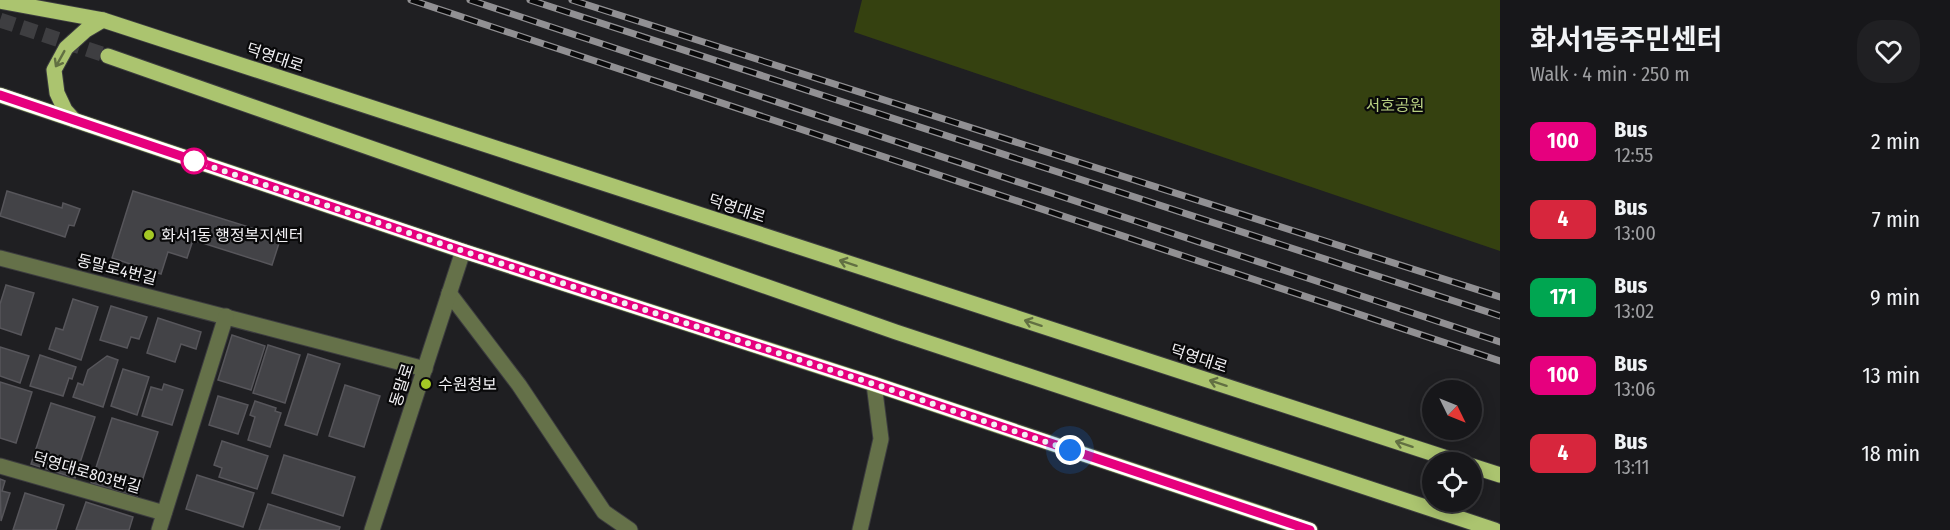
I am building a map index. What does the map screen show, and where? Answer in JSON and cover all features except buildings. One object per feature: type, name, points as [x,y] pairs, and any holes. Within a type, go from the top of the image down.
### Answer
[{"type":"main road","name":"덕영대로","points":[[0,1],[103,20],[1429,452]]},
{"type":"main road","points":[[75,120],[65,110],[57,93],[54,70],[66,48],[86,30],[103,20]]},
{"type":"main road","points":[[108,56],[896,332],[1496,530]]},
{"type":"main road","points":[[0,95],[463,251],[874,384],[1310,530]]},
{"type":"main road","points":[[1482,469],[1500,475]]},
{"type":"street","name":"동말로","points":[[372,530],[463,251]]},
{"type":"street","name":"동말로4번길","points":[[0,258],[425,369]]},
{"type":"street","points":[[449,293],[519,385],[604,512],[630,530]]},
{"type":"street","points":[[159,530],[226,316]]},
{"type":"street","points":[[860,530],[881,439],[874,384]]},
{"type":"street","name":"덕영대로803번길","points":[[0,466],[164,513]]},
{"type":"green space","name":"서호공원","points":[[862,0],[1500,0],[1500,251],[854,32]]},
{"type":"tunnel","points":[[0,20],[108,56]]},
{"type":"railway","points":[[411,0],[1500,361]]},
{"type":"railway","points":[[470,0],[1500,342]]},
{"type":"railway","points":[[530,0],[1500,316]]},
{"type":"railway","points":[[572,0],[1500,297]]},
{"type":"bus line","name":"100","points":[[0,95],[463,251],[874,384],[1310,530]]},
{"type":"place","name":"화서1동 행정복지센터","points":[[149,235]]},
{"type":"place","name":"수원청보","points":[[426,384]]},
{"type":"route","points":[[194,161],[1070,450]]}]
